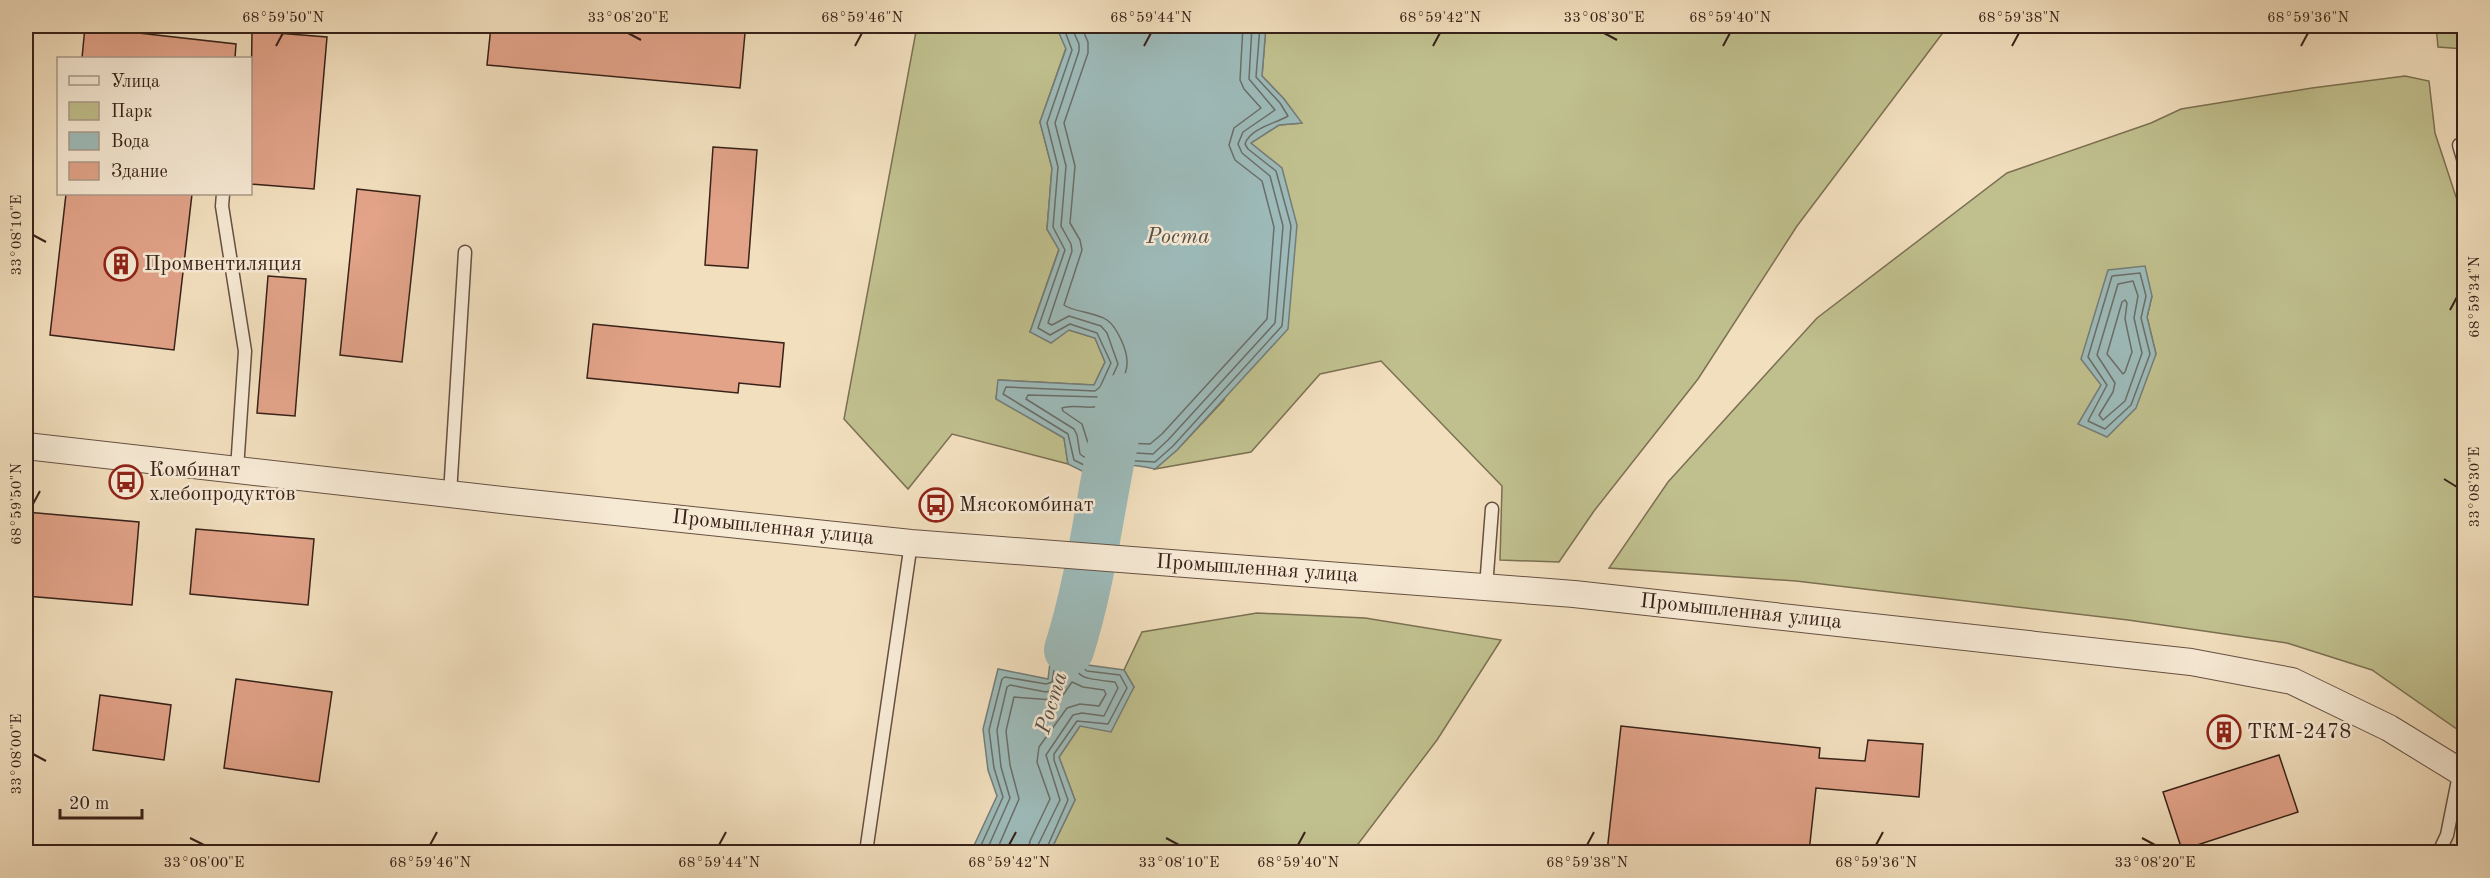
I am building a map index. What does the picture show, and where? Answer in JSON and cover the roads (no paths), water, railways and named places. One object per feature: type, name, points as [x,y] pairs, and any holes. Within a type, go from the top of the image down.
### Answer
[{"type":"street","name":"Промышленная улица","points":[[26,446],[910,543],[1574,594],[2191,662],[2292,681],[2389,728],[2462,772]]},
{"type":"lane","points":[[2459,146],[2464,162]]},
{"type":"lane","points":[[223,195],[222,206],[245,351],[237,469]]},
{"type":"lane","points":[[450,494],[465,252]]},
{"type":"lane","points":[[1486,587],[1492,509]]},
{"type":"lane","points":[[866,852],[910,543]]},
{"type":"lane","points":[[2439,852],[2447,835],[2462,772]]},
{"type":"water","name":"Роста","points":[[1056,26],[1266,26],[1262,76],[1284,99],[1302,123],[1279,125],[1251,143],[1282,168],[1297,225],[1288,329],[1177,450],[1155,469],[1120,465],[1084,472],[1068,464],[1064,438],[996,399],[998,380],[1094,385],[1105,362],[1095,338],[1069,330],[1051,343],[1030,332],[1059,250],[1047,229],[1052,168],[1040,122],[1066,49]]},
{"type":"water","points":[[2145,266],[2152,296],[2147,317],[2156,354],[2136,408],[2107,437],[2078,424],[2101,385],[2081,359],[2108,270]]},
{"type":"water","name":"Роста","points":[[1075,583],[1090,587],[1088,665],[1124,670],[1134,687],[1111,732],[1080,726],[1059,757],[1075,800],[1050,852],[971,852],[997,796],[988,770],[983,729],[998,669],[1048,679],[1053,639]]},
{"type":"waterway","name":"Роста","points":[[1069,650],[1092,556],[1123,398]]},
{"type":"place","name":"Промвентиляция","points":[[121,264]]},
{"type":"place","name":"Комбинат хлебопродуктов","points":[[126,482]]},
{"type":"place","name":"Мясокомбинат","points":[[936,505]]},
{"type":"place","name":"ТКМ-2478","points":[[2224,732]]}]
